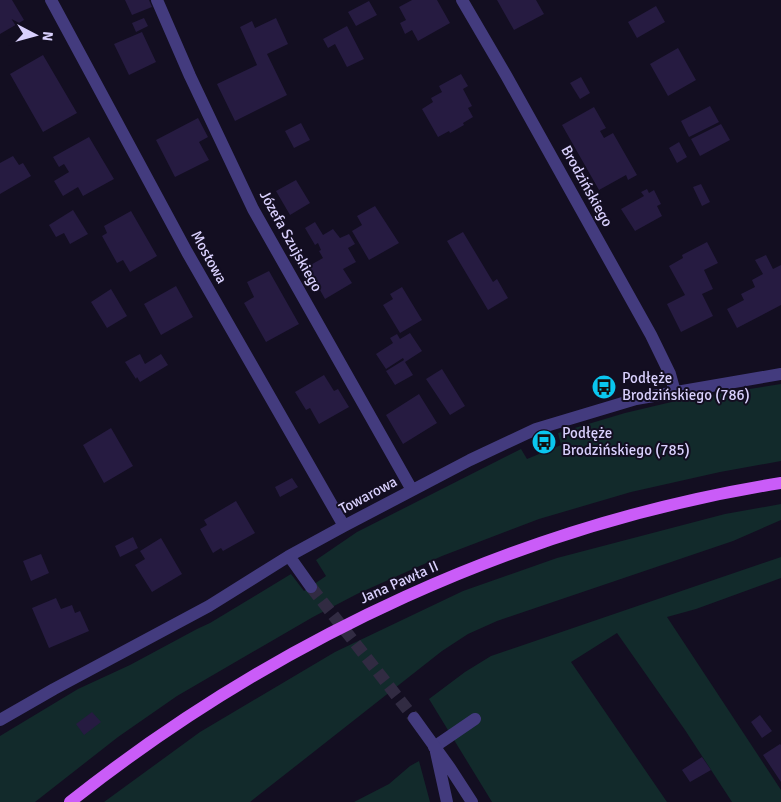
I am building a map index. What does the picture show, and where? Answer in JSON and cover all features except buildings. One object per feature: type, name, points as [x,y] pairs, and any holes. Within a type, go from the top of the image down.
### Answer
[{"type":"main road","name":"Jana Pawła II","points":[[70,802],[135,753],[239,684],[318,639],[399,599],[449,577],[548,540],[693,500],[781,483]]},
{"type":"street","name":"Mostowa","points":[[51,0],[187,252],[344,526]]},
{"type":"street","name":"Józefa Szujskiego","points":[[157,0],[190,76],[253,209],[412,490]]},
{"type":"street","name":"Brodzińskiego","points":[[462,0],[508,77],[651,335],[670,374],[675,392]]},
{"type":"street","name":"Towarowa","points":[[0,720],[209,606],[289,556],[344,526],[536,429],[636,399],[781,374]]},
{"type":"street","points":[[289,556],[311,586]]},
{"type":"street","points":[[414,718],[472,802]]},
{"type":"street","points":[[434,747],[474,719]]},
{"type":"street","points":[[434,747],[447,802]]},
{"type":"green space","points":[[781,384],[781,461],[720,472],[631,492],[539,519],[442,556],[357,594],[313,617],[177,696],[118,737],[35,802],[0,802],[0,736],[78,689],[130,665],[210,623],[291,574],[304,591],[326,576],[316,560],[357,532],[521,449],[527,459],[561,445],[558,433],[625,413],[680,400]]},
{"type":"green space","points":[[781,504],[781,520],[733,541],[497,621],[468,634],[442,651],[250,802],[104,802],[200,732],[335,652],[463,591],[557,558],[725,514]]},
{"type":"green space","points":[[781,557],[781,578],[696,609],[667,617],[781,790],[781,802],[732,802],[685,730],[617,633],[571,662],[667,802],[492,802],[429,699],[465,672],[491,656]]},
{"type":"green space","points":[[419,761],[430,802],[354,802],[389,784],[410,766]]},
{"type":"tunnel","points":[[311,587],[414,718]]},
{"type":"place","name":"Podłęże Brodzińskiego (786)","points":[[604,387]]},
{"type":"place","name":"Podłęże Brodzińskiego (785)","points":[[544,442]]}]
